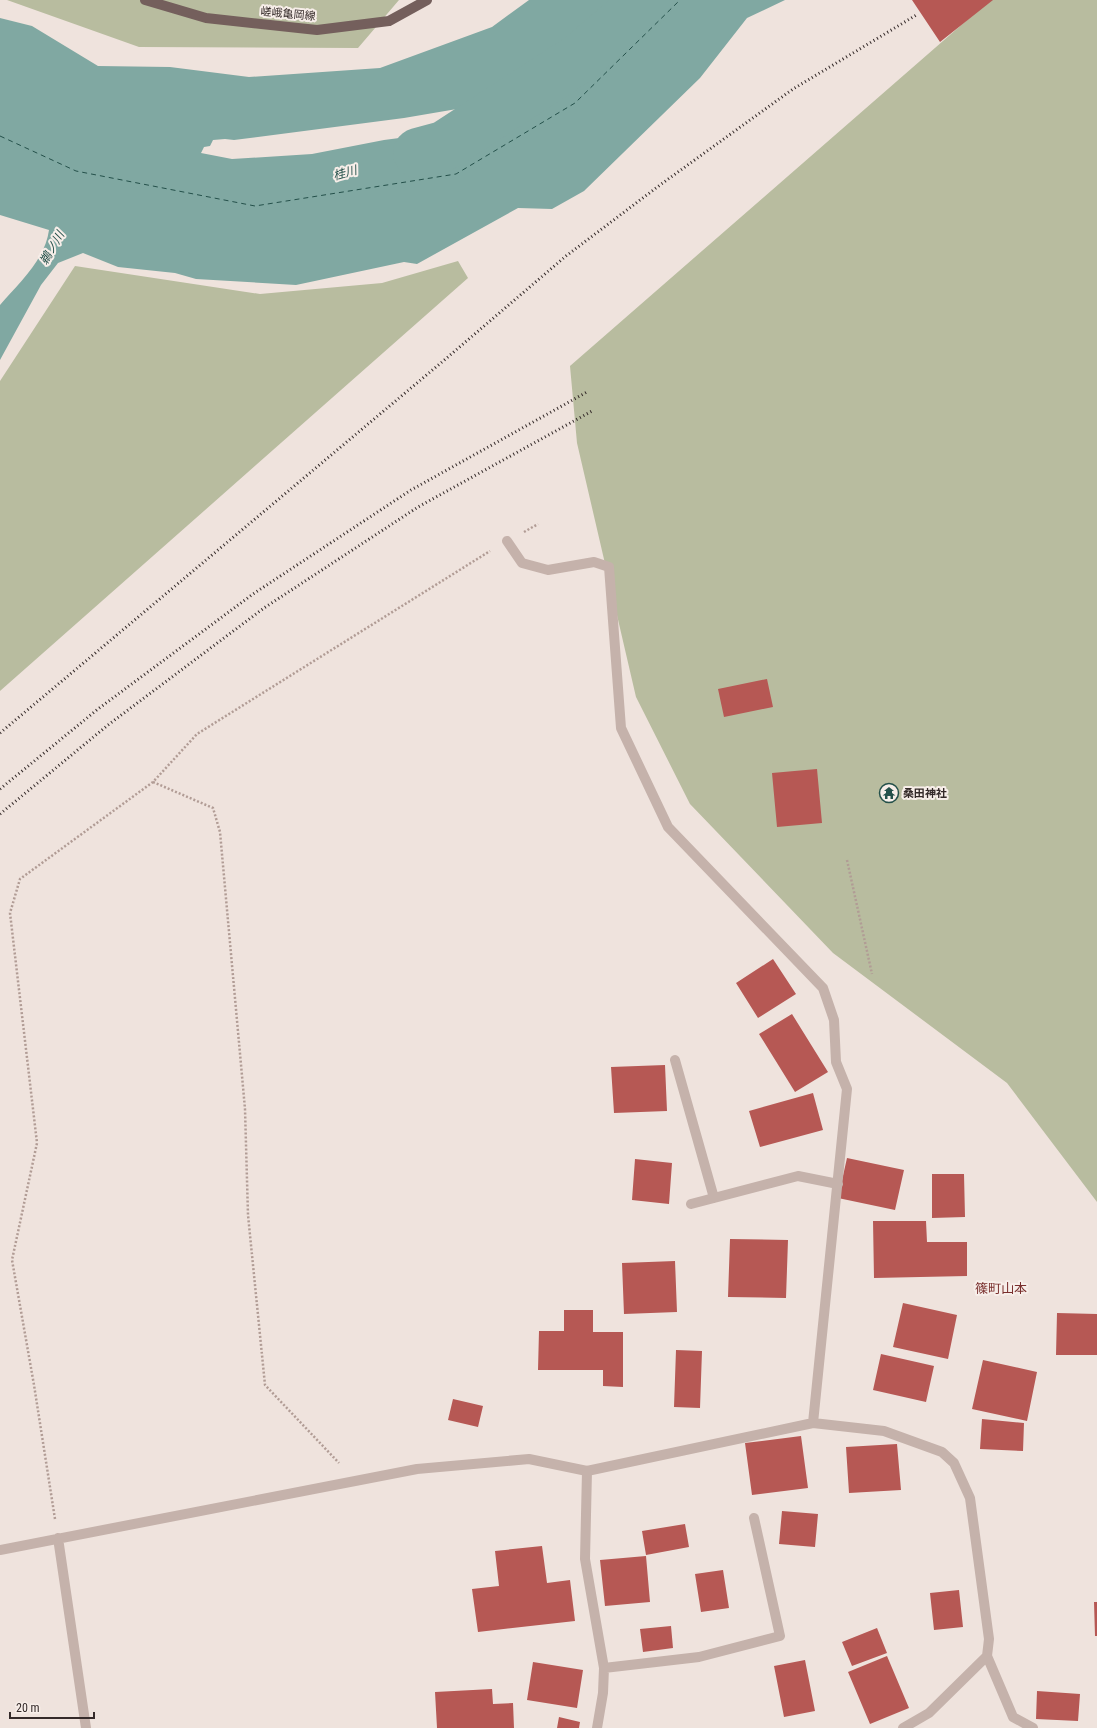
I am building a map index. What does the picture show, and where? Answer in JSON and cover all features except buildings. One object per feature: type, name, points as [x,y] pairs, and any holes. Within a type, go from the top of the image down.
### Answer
[{"type":"main road","name":"嵯峨亀岡線","points":[[145,0],[206,18],[317,30],[389,20],[426,0]]},
{"type":"street","points":[[507,541],[522,563],[548,570],[594,562],[609,567],[621,728],[668,827],[823,988],[834,1020],[836,1062],[847,1089],[813,1423]]},
{"type":"street","points":[[676,1060],[714,1198]]},
{"type":"street","points":[[691,1204],[798,1176],[838,1184]]},
{"type":"street","points":[[0,1550],[417,1469],[529,1459],[587,1471],[813,1423],[884,1431],[942,1452],[954,1463],[970,1498],[989,1639],[987,1656],[1013,1717],[1034,1728]]},
{"type":"street","points":[[587,1471],[585,1559],[604,1668],[603,1693],[597,1728]]},
{"type":"street","points":[[604,1668],[699,1657],[780,1636],[754,1518]]},
{"type":"street","points":[[58,1538],[86,1728]]},
{"type":"street","points":[[903,1728],[929,1713],[987,1656]]},
{"type":"path","points":[[58,1538],[34,1385],[12,1260],[37,1143],[10,913],[20,879],[154,782],[197,734],[507,541],[538,524]]},
{"type":"path","points":[[154,782],[213,808],[220,832],[245,1109],[248,1215],[265,1385],[356,1481]]},
{"type":"path","points":[[847,860],[872,974]]},
{"type":"green space","points":[[7,0],[399,0],[358,48],[139,47]]},
{"type":"green space","points":[[990,0],[1097,0],[1097,1202],[1007,1083],[833,953],[690,804],[636,697],[577,443],[570,366]]},
{"type":"green space","points":[[458,261],[468,278],[0,691],[0,381],[75,266],[260,294],[382,283]]},
{"type":"water","name":"鵜ノ川","points":[[529,0],[785,0],[747,18],[700,78],[584,191],[552,209],[518,208],[417,264],[404,262],[296,285],[196,279],[175,273],[118,267],[83,253],[58,263],[41,285],[0,360],[0,305],[23,280],[37,261],[47,241],[49,230],[0,215],[0,18],[32,26],[98,66],[170,67],[249,77],[380,68],[492,27]],"holes":[[[569,73],[521,111],[445,132],[384,140],[312,154],[232,159],[201,153],[204,147],[210,146],[213,140],[234,140],[404,118],[492,103]]]},
{"type":"waterway","name":"桂川","points":[[418,153],[444,146],[578,59],[649,0]]},
{"type":"ferry route","points":[[0,136],[76,171],[255,206],[456,174],[575,103],[680,0]]},
{"type":"railway","points":[[0,733],[566,256],[660,185],[793,89],[918,14]]},
{"type":"railway","points":[[0,789],[98,709],[253,594],[411,490],[587,392]]},
{"type":"railway","points":[[0,814],[108,725],[264,608],[418,507],[592,411]]},
{"type":"place","name":"桑田神社","points":[[889,793]]},
{"type":"district","name":"篠町山本","points":[[1001,1288]]}]
